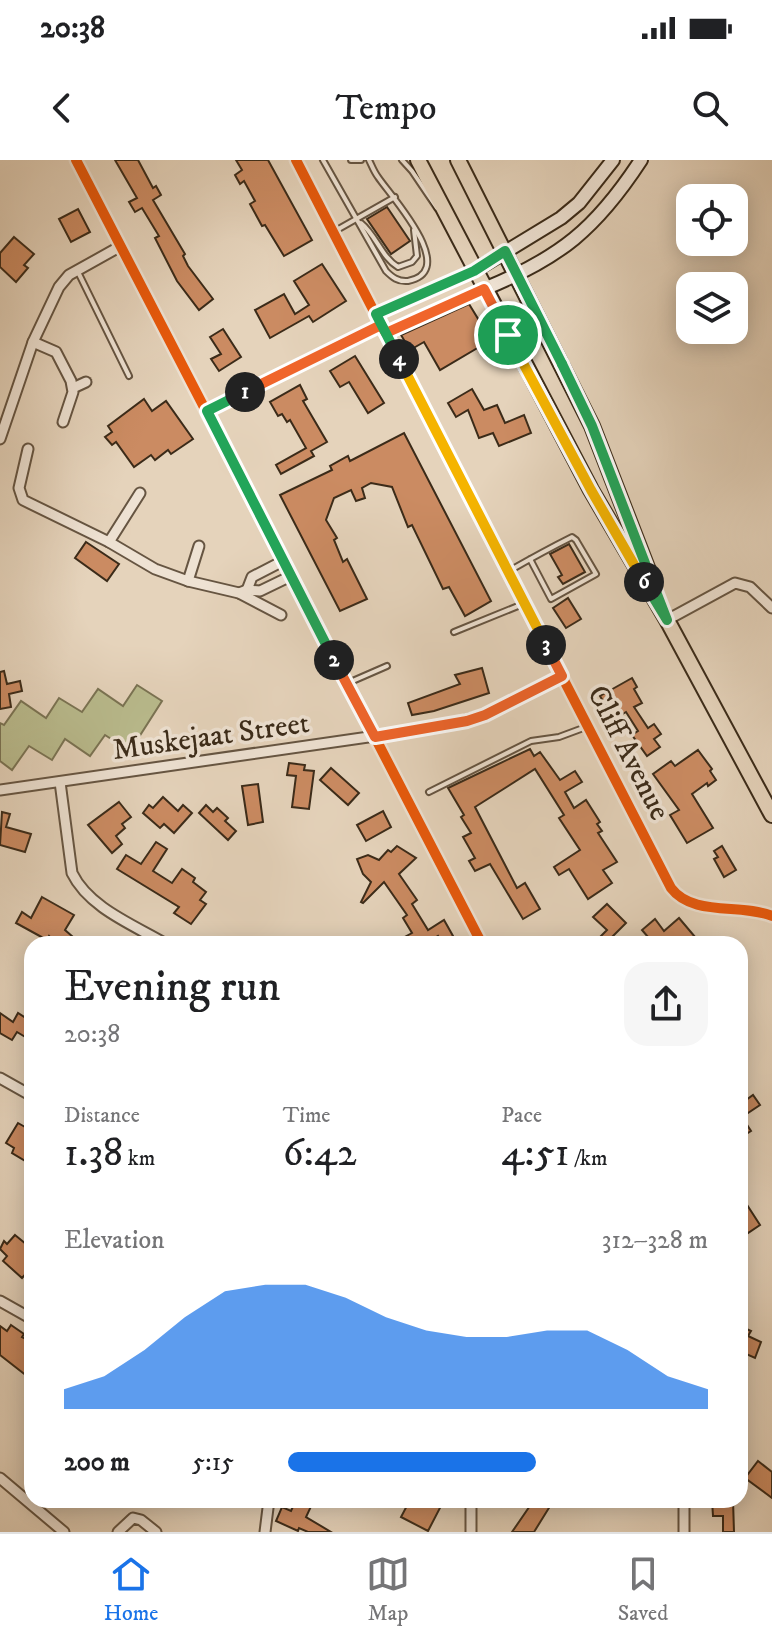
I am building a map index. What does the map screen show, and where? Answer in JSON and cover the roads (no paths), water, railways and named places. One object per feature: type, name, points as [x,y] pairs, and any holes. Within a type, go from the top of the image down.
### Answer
[{"type":"main road","points":[[418,160],[591,490],[667,620],[772,815]]},
{"type":"main road","points":[[458,160],[592,426],[667,620]]},
{"type":"main road","points":[[474,271],[544,230],[579,203],[613,160]]},
{"type":"main road","points":[[484,289],[517,276],[572,242],[596,221],[622,190],[641,160]]},
{"type":"street","points":[[76,160],[478,936]]},
{"type":"street","name":"Cliff Avenue","points":[[296,160],[675,894],[700,905],[748,909],[772,916]]},
{"type":"street","points":[[0,439],[33,342],[59,287],[77,269],[121,246]]},
{"type":"street","points":[[376,314],[474,271]]},
{"type":"street","points":[[207,411],[383,329],[484,289]]},
{"type":"street","points":[[33,342],[56,352],[73,388],[63,422]]},
{"type":"street","points":[[73,388],[86,382]]},
{"type":"street","points":[[28,449],[19,488],[23,500],[109,542],[155,569],[188,581],[243,591],[260,591],[291,576]]},
{"type":"street","points":[[109,542],[140,493]]},
{"type":"street","points":[[188,581],[199,546]]},
{"type":"street","points":[[243,591],[252,577],[283,561]]},
{"type":"street","points":[[667,620],[735,583],[750,587],[772,608]]},
{"type":"street","points":[[243,591],[281,615]]},
{"type":"street","name":"Muskejaat Street","points":[[0,790],[467,721],[562,676]]},
{"type":"street","points":[[60,782],[72,873],[78,884],[107,909],[153,936]]},
{"type":"street","points":[[0,1078],[24,1092]]},
{"type":"street","points":[[0,1301],[24,1314]]},
{"type":"street","points":[[0,1478],[24,1498]]},
{"type":"street","points":[[36,1508],[64,1532]]},
{"type":"street","points":[[265,1532],[268,1508]]},
{"type":"street","points":[[471,1508],[471,1532]]},
{"type":"street","points":[[684,1508],[684,1532]]},
{"type":"street","points":[[118,1532],[133,1518],[141,1520],[156,1532]]},
{"type":"lane","points":[[323,160],[386,271],[403,281],[421,274],[427,261],[415,228],[395,197],[377,177],[369,160]]},
{"type":"lane","points":[[351,160],[361,160]]},
{"type":"lane","points":[[402,160],[429,199],[447,218]]},
{"type":"lane","points":[[333,232],[395,197]]},
{"type":"lane","points":[[357,219],[375,236],[388,260],[398,267],[412,262],[417,256],[415,228]]},
{"type":"lane","points":[[77,269],[129,376]]},
{"type":"lane","points":[[509,571],[530,559],[572,537],[596,574],[551,599],[530,559]]},
{"type":"lane","points":[[454,632],[525,603]]},
{"type":"lane","points":[[346,684],[387,666]]},
{"type":"lane","points":[[429,792],[531,741],[559,737],[588,726]]}]
